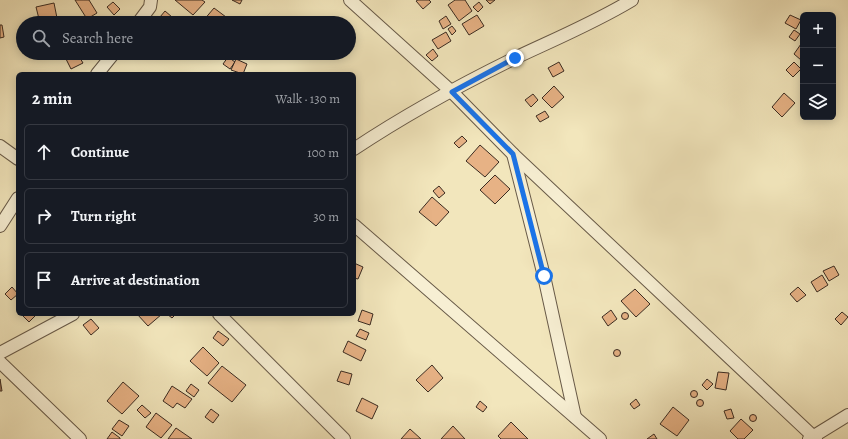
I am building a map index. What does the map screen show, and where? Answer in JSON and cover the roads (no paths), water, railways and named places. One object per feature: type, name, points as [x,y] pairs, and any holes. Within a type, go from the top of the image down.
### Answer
[{"type":"street","points":[[143,16],[150,7],[151,0]]},
{"type":"street","points":[[350,0],[452,92],[513,154],[813,438],[848,416]]},
{"type":"street","points":[[356,148],[394,123],[515,58],[600,20],[632,0]]},
{"type":"street","points":[[99,72],[108,60]]},
{"type":"street","points":[[0,146],[16,158]]},
{"type":"street","points":[[513,154],[544,276],[575,417]]},
{"type":"street","points":[[0,226],[16,201]]},
{"type":"street","points":[[356,227],[600,439]]},
{"type":"street","points":[[0,353],[69,316]]},
{"type":"street","points":[[221,316],[344,439]]},
{"type":"street","points":[[0,362],[80,439]]}]
